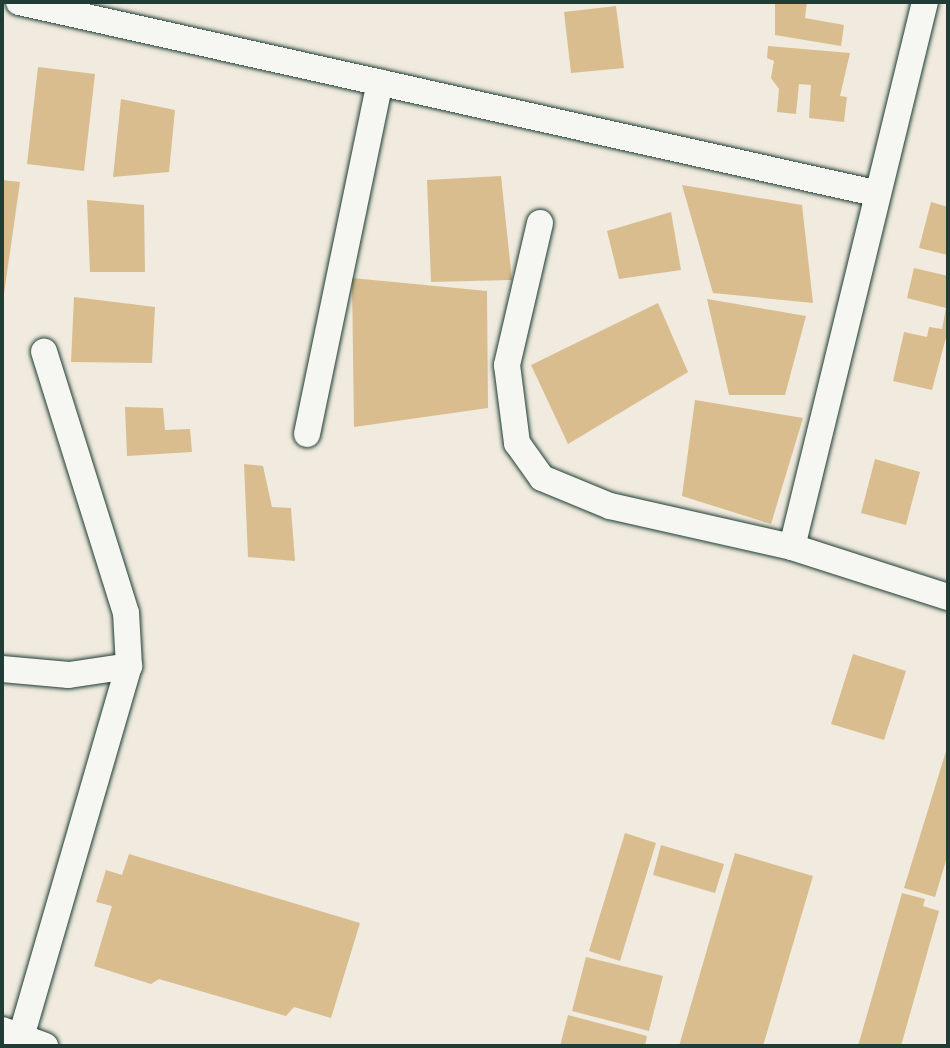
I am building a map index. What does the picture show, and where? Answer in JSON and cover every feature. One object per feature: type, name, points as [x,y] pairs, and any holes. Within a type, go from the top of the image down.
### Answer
[{"type":"street","points":[[19,2],[875,193]]},
{"type":"street","points":[[792,547],[875,193],[925,2]]},
{"type":"street","points":[[307,434],[380,82]]},
{"type":"street","points":[[540,223],[507,365],[517,443],[542,478],[610,506],[792,547],[948,597]]},
{"type":"street","points":[[23,1038],[129,666],[126,613],[44,352]]},
{"type":"street","points":[[6,675],[69,675],[129,666]]},
{"type":"building","points":[[775,2],[807,2],[805,18],[844,25],[841,46],[775,35]]},
{"type":"building","points":[[616,6],[624,68],[571,73],[564,12]]},
{"type":"building","points":[[768,46],[850,53],[840,96],[847,97],[844,122],[809,118],[811,85],[799,84],[796,114],[777,112],[779,89],[771,78],[774,61],[767,58]]},
{"type":"building","points":[[38,67],[95,74],[84,171],[27,164]]},
{"type":"building","points":[[121,99],[175,110],[169,172],[113,177]]},
{"type":"building","points":[[501,176],[512,280],[431,282],[427,180]]},
{"type":"building","points":[[2,180],[20,182],[4,294],[2,293]]},
{"type":"building","points":[[682,185],[802,205],[813,303],[713,293]]},
{"type":"building","points":[[87,200],[144,205],[145,272],[90,272]]},
{"type":"building","points":[[931,202],[948,207],[948,255],[919,248]]},
{"type":"building","points":[[671,212],[681,270],[619,279],[607,231]]},
{"type":"building","points":[[914,268],[948,276],[948,330],[932,390],[893,381],[904,332],[927,337],[929,327],[942,329],[946,308],[907,298]]},
{"type":"building","points":[[352,278],[487,291],[488,408],[354,427]]},
{"type":"building","points":[[74,297],[155,307],[152,363],[71,362]]},
{"type":"building","points":[[707,299],[806,316],[785,395],[729,395]]},
{"type":"building","points":[[658,303],[688,372],[568,444],[531,365]]},
{"type":"building","points":[[695,400],[803,418],[771,524],[682,496]]},
{"type":"building","points":[[125,407],[163,408],[165,430],[190,429],[192,452],[127,456]]},
{"type":"building","points":[[875,459],[920,472],[906,525],[861,513]]},
{"type":"building","points":[[244,464],[263,466],[272,507],[291,508],[295,561],[248,557]]},
{"type":"building","points":[[853,654],[906,671],[884,740],[831,724]]},
{"type":"building","points":[[947,748],[948,854],[935,897],[904,888]]},
{"type":"building","points":[[625,833],[656,843],[620,961],[589,951]]},
{"type":"building","points":[[661,845],[724,864],[715,893],[653,875]]},
{"type":"building","points":[[735,853],[813,876],[763,1046],[679,1046]]},
{"type":"building","points":[[129,854],[360,923],[331,1018],[294,1007],[286,1016],[159,979],[151,984],[94,966],[112,906],[96,902],[106,870],[122,875]]},
{"type":"building","points":[[902,893],[925,899],[923,906],[939,911],[901,1046],[858,1046]]},
{"type":"building","points":[[586,957],[663,976],[649,1031],[572,1011]]},
{"type":"building","points":[[568,1015],[647,1036],[645,1046],[560,1046]]}]
